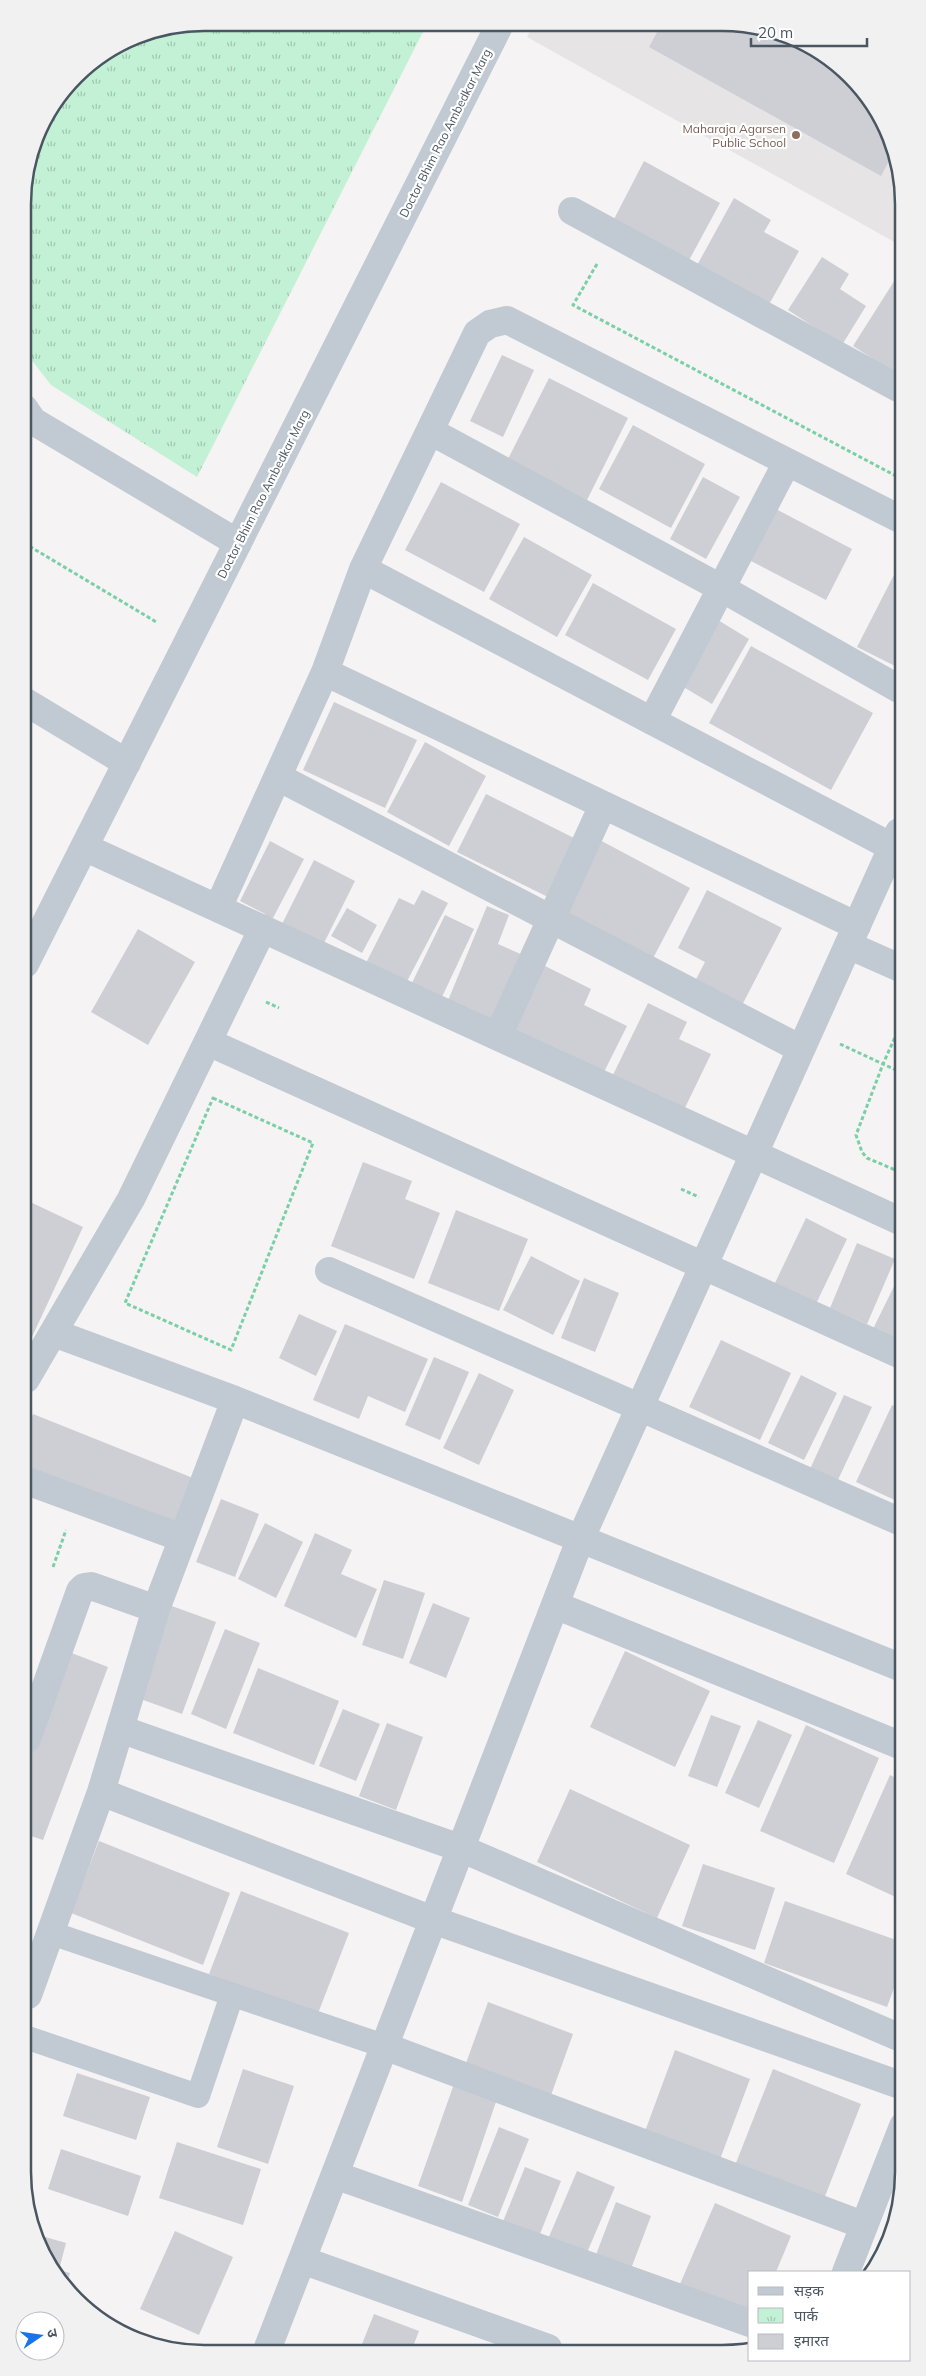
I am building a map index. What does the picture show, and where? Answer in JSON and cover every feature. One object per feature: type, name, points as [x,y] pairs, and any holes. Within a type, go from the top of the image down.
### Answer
[{"type":"street","name":"Doctor Bhim Rao Ambedkar Marg","points":[[32,951],[496,31]]},
{"type":"street","points":[[572,211],[895,386]]},
{"type":"street","points":[[218,908],[325,672],[363,569],[477,333],[490,324],[508,320],[895,516]]},
{"type":"street","points":[[32,419],[238,543]]},
{"type":"street","points":[[430,431],[721,588],[895,687]]},
{"type":"street","points":[[652,721],[788,462]]},
{"type":"street","points":[[363,569],[652,721],[895,839]]},
{"type":"street","points":[[325,672],[603,805],[852,936],[895,964]]},
{"type":"street","points":[[32,706],[127,762]]},
{"type":"street","points":[[278,777],[551,918],[806,1040]]},
{"type":"street","points":[[498,1036],[603,805]]},
{"type":"street","points":[[269,2345],[580,1540],[895,843]]},
{"type":"street","points":[[84,847],[894,1218]]},
{"type":"street","points":[[31,1371],[131,1199],[263,928]]},
{"type":"street","points":[[208,1042],[894,1352]]},
{"type":"street","points":[[329,1271],[894,1519]]},
{"type":"street","points":[[54,1334],[235,1400],[894,1665]]},
{"type":"street","points":[[31,1987],[101,1792],[156,1609],[235,1400]]},
{"type":"street","points":[[31,1483],[182,1538]]},
{"type":"street","points":[[31,1727],[80,1591],[84,1587],[91,1586],[156,1609]]},
{"type":"street","points":[[555,1605],[894,1743]]},
{"type":"street","points":[[120,1729],[460,1848],[894,2035]]},
{"type":"street","points":[[101,1792],[433,1920],[894,2083]]},
{"type":"street","points":[[384,2046],[863,2225]]},
{"type":"street","points":[[846,2271],[894,2148]]},
{"type":"street","points":[[335,2175],[748,2322]]},
{"type":"street","points":[[302,2260],[540,2345]]},
{"type":"lane","points":[[51,1932],[232,1996],[384,2046]]},
{"type":"lane","points":[[31,2039],[198,2096],[232,1996]]},
{"type":"path","points":[[602,255],[574,304],[895,475]]},
{"type":"path","points":[[32,548],[188,641]]},
{"type":"path","points":[[895,1038],[856,1135],[862,1152],[867,1158],[895,1170]]},
{"type":"path","points":[[806,1040],[883,1064],[895,1069]]},
{"type":"path","points":[[213,1098],[313,1143],[231,1350],[125,1303],[162,1214],[213,1098]]},
{"type":"path","points":[[52,1571],[67,1527]]},
{"type":"shaded area","name":"Maharaja Agarsen Public School","points":[[530,31],[722,31],[778,40],[818,60],[852,90],[866,108],[886,148],[893,181],[895,242],[527,37]]},
{"type":"green space","points":[[193,32],[423,32],[197,477],[51,385],[32,360],[33,181],[37,159],[44,138],[60,108],[82,82],[108,60],[128,49],[148,40],[170,35]]},
{"type":"building","points":[[658,31],[733,32],[778,40],[791,46],[821,63],[852,90],[866,108],[877,128],[889,161],[881,176],[649,47]]},
{"type":"building","points":[[644,161],[720,203],[687,264],[612,223]]},
{"type":"building","points":[[734,198],[771,220],[764,232],[799,251],[767,308],[695,269]]},
{"type":"building","points":[[822,257],[849,274],[840,289],[866,306],[842,345],[788,310]]},
{"type":"building","points":[[895,280],[895,373],[853,346]]},
{"type":"building","points":[[502,355],[534,370],[503,437],[470,421]]},
{"type":"building","points":[[549,378],[628,418],[587,500],[508,459]]},
{"type":"building","points":[[633,425],[705,464],[671,528],[599,489]]},
{"type":"building","points":[[703,477],[740,497],[706,559],[670,539]]},
{"type":"building","points":[[441,482],[520,524],[484,592],[405,550]]},
{"type":"building","points":[[772,507],[852,549],[826,600],[745,558]]},
{"type":"building","points":[[524,537],[592,575],[557,637],[489,599]]},
{"type":"building","points":[[895,573],[895,666],[857,647]]},
{"type":"building","points":[[593,583],[676,629],[648,680],[565,635]]},
{"type":"building","points":[[713,617],[749,639],[712,704],[675,682]]},
{"type":"building","points":[[751,646],[873,713],[831,790],[709,723]]},
{"type":"building","points":[[334,702],[417,740],[385,808],[303,770]]},
{"type":"building","points":[[425,742],[486,776],[449,846],[387,812]]},
{"type":"building","points":[[486,794],[580,841],[552,899],[457,852]]},
{"type":"building","points":[[594,837],[690,888],[650,964],[555,913]]},
{"type":"building","points":[[270,841],[304,859],[273,918],[240,901]]},
{"type":"building","points":[[314,860],[355,881],[322,947],[281,926]]},
{"type":"building","points":[[422,890],[448,903],[404,987],[364,967],[399,898],[414,905]]},
{"type":"building","points":[[707,890],[782,928],[739,1011],[692,987],[705,962],[678,948]]},
{"type":"building","points":[[487,906],[509,915],[498,944],[523,955],[495,1023],[447,1003]]},
{"type":"building","points":[[347,908],[377,925],[362,953],[331,936]]},
{"type":"building","points":[[445,915],[474,929],[441,999],[411,985]]},
{"type":"building","points":[[138,929],[195,962],[148,1045],[91,1012]]},
{"type":"building","points":[[541,964],[591,989],[584,1005],[627,1026],[601,1078],[508,1033]]},
{"type":"building","points":[[648,1003],[687,1022],[679,1039],[711,1054],[682,1114],[611,1079]]},
{"type":"building","points":[[363,1162],[412,1181],[405,1199],[440,1213],[414,1279],[331,1246]]},
{"type":"building","points":[[31,1203],[83,1227],[31,1338]]},
{"type":"building","points":[[456,1210],[528,1239],[499,1311],[428,1283]]},
{"type":"building","points":[[806,1218],[847,1239],[815,1306],[774,1285]]},
{"type":"building","points":[[857,1243],[894,1259],[867,1324],[830,1308]]},
{"type":"building","points":[[531,1256],[580,1281],[553,1335],[503,1310]]},
{"type":"building","points":[[584,1278],[619,1293],[595,1352],[561,1338]]},
{"type":"building","points":[[894,1285],[894,1340],[873,1329]]},
{"type":"building","points":[[299,1314],[337,1331],[316,1376],[279,1358]]},
{"type":"building","points":[[345,1324],[428,1359],[405,1412],[368,1396],[359,1419],[313,1400]]},
{"type":"building","points":[[721,1340],[791,1373],[760,1440],[689,1407]]},
{"type":"building","points":[[434,1357],[469,1372],[440,1440],[405,1425]]},
{"type":"building","points":[[479,1373],[514,1390],[479,1465],[443,1448]]},
{"type":"building","points":[[801,1375],[837,1393],[804,1460],[768,1443]]},
{"type":"building","points":[[844,1395],[872,1407],[837,1482],[810,1469]]},
{"type":"building","points":[[892,1405],[894,1406],[894,1500],[856,1482]]},
{"type":"building","points":[[33,1414],[198,1480],[178,1529],[31,1471]]},
{"type":"building","points":[[221,1499],[259,1514],[235,1577],[196,1562]]},
{"type":"building","points":[[265,1523],[303,1542],[276,1598],[238,1579]]},
{"type":"building","points":[[315,1533],[352,1550],[341,1574],[377,1589],[356,1638],[284,1606]]},
{"type":"building","points":[[384,1580],[425,1593],[403,1659],[362,1645]]},
{"type":"building","points":[[433,1603],[470,1618],[446,1678],[409,1663]]},
{"type":"building","points":[[169,1605],[216,1622],[182,1714],[135,1697]]},
{"type":"building","points":[[225,1629],[260,1643],[226,1729],[191,1714]]},
{"type":"building","points":[[625,1651],[710,1691],[675,1767],[590,1727]]},
{"type":"building","points":[[69,1652],[108,1667],[43,1840],[31,1836],[31,1752]]},
{"type":"building","points":[[258,1668],[339,1701],[314,1765],[233,1733]]},
{"type":"building","points":[[343,1709],[380,1724],[356,1781],[319,1766]]},
{"type":"building","points":[[711,1715],[741,1726],[717,1787],[688,1776]]},
{"type":"building","points":[[758,1720],[792,1735],[759,1808],[725,1793]]},
{"type":"building","points":[[387,1723],[423,1737],[396,1810],[359,1796]]},
{"type":"building","points":[[806,1725],[879,1758],[834,1863],[760,1831]]},
{"type":"building","points":[[890,1775],[894,1777],[894,1896],[846,1874]]},
{"type":"building","points":[[570,1789],[690,1845],[657,1918],[537,1862]]},
{"type":"building","points":[[99,1841],[230,1893],[203,1965],[71,1913]]},
{"type":"building","points":[[703,1864],[775,1888],[755,1950],[682,1926]]},
{"type":"building","points":[[241,1891],[349,1933],[317,2016],[209,1974]]},
{"type":"building","points":[[785,1901],[894,1939],[894,1988],[887,2007],[764,1963]]},
{"type":"building","points":[[488,2002],[573,2034],[550,2098],[465,2066]]},
{"type":"building","points":[[675,2050],[750,2079],[719,2162],[644,2134]]},
{"type":"building","points":[[243,2069],[294,2086],[268,2164],[217,2147]]},
{"type":"building","points":[[773,2069],[861,2104],[822,2204],[734,2168]]},
{"type":"building","points":[[77,2073],[150,2097],[136,2140],[63,2116]]},
{"type":"building","points":[[455,2081],[498,2096],[462,2202],[418,2186]]},
{"type":"building","points":[[499,2127],[529,2139],[498,2217],[468,2205]]},
{"type":"building","points":[[177,2142],[261,2169],[243,2225],[159,2198]]},
{"type":"building","points":[[61,2149],[141,2176],[128,2216],[48,2189]]},
{"type":"building","points":[[525,2167],[561,2181],[538,2239],[502,2224]]},
{"type":"building","points":[[577,2171],[615,2187],[586,2255],[548,2239]]},
{"type":"building","points":[[616,2202],[651,2216],[629,2274],[594,2260]]},
{"type":"building","points":[[715,2203],[791,2236],[776,2271],[748,2271],[748,2314],[680,2284]]},
{"type":"building","points":[[175,2231],[233,2257],[199,2335],[140,2309]]},
{"type":"building","points":[[43,2236],[66,2243],[60,2267]]},
{"type":"building","points":[[63,2271],[70,2273],[68,2279]]},
{"type":"building","points":[[374,2314],[419,2331],[414,2345],[362,2345]]},
{"type":"place","name":"Maharaja Agarsen Public School","points":[[796,135]]}]
